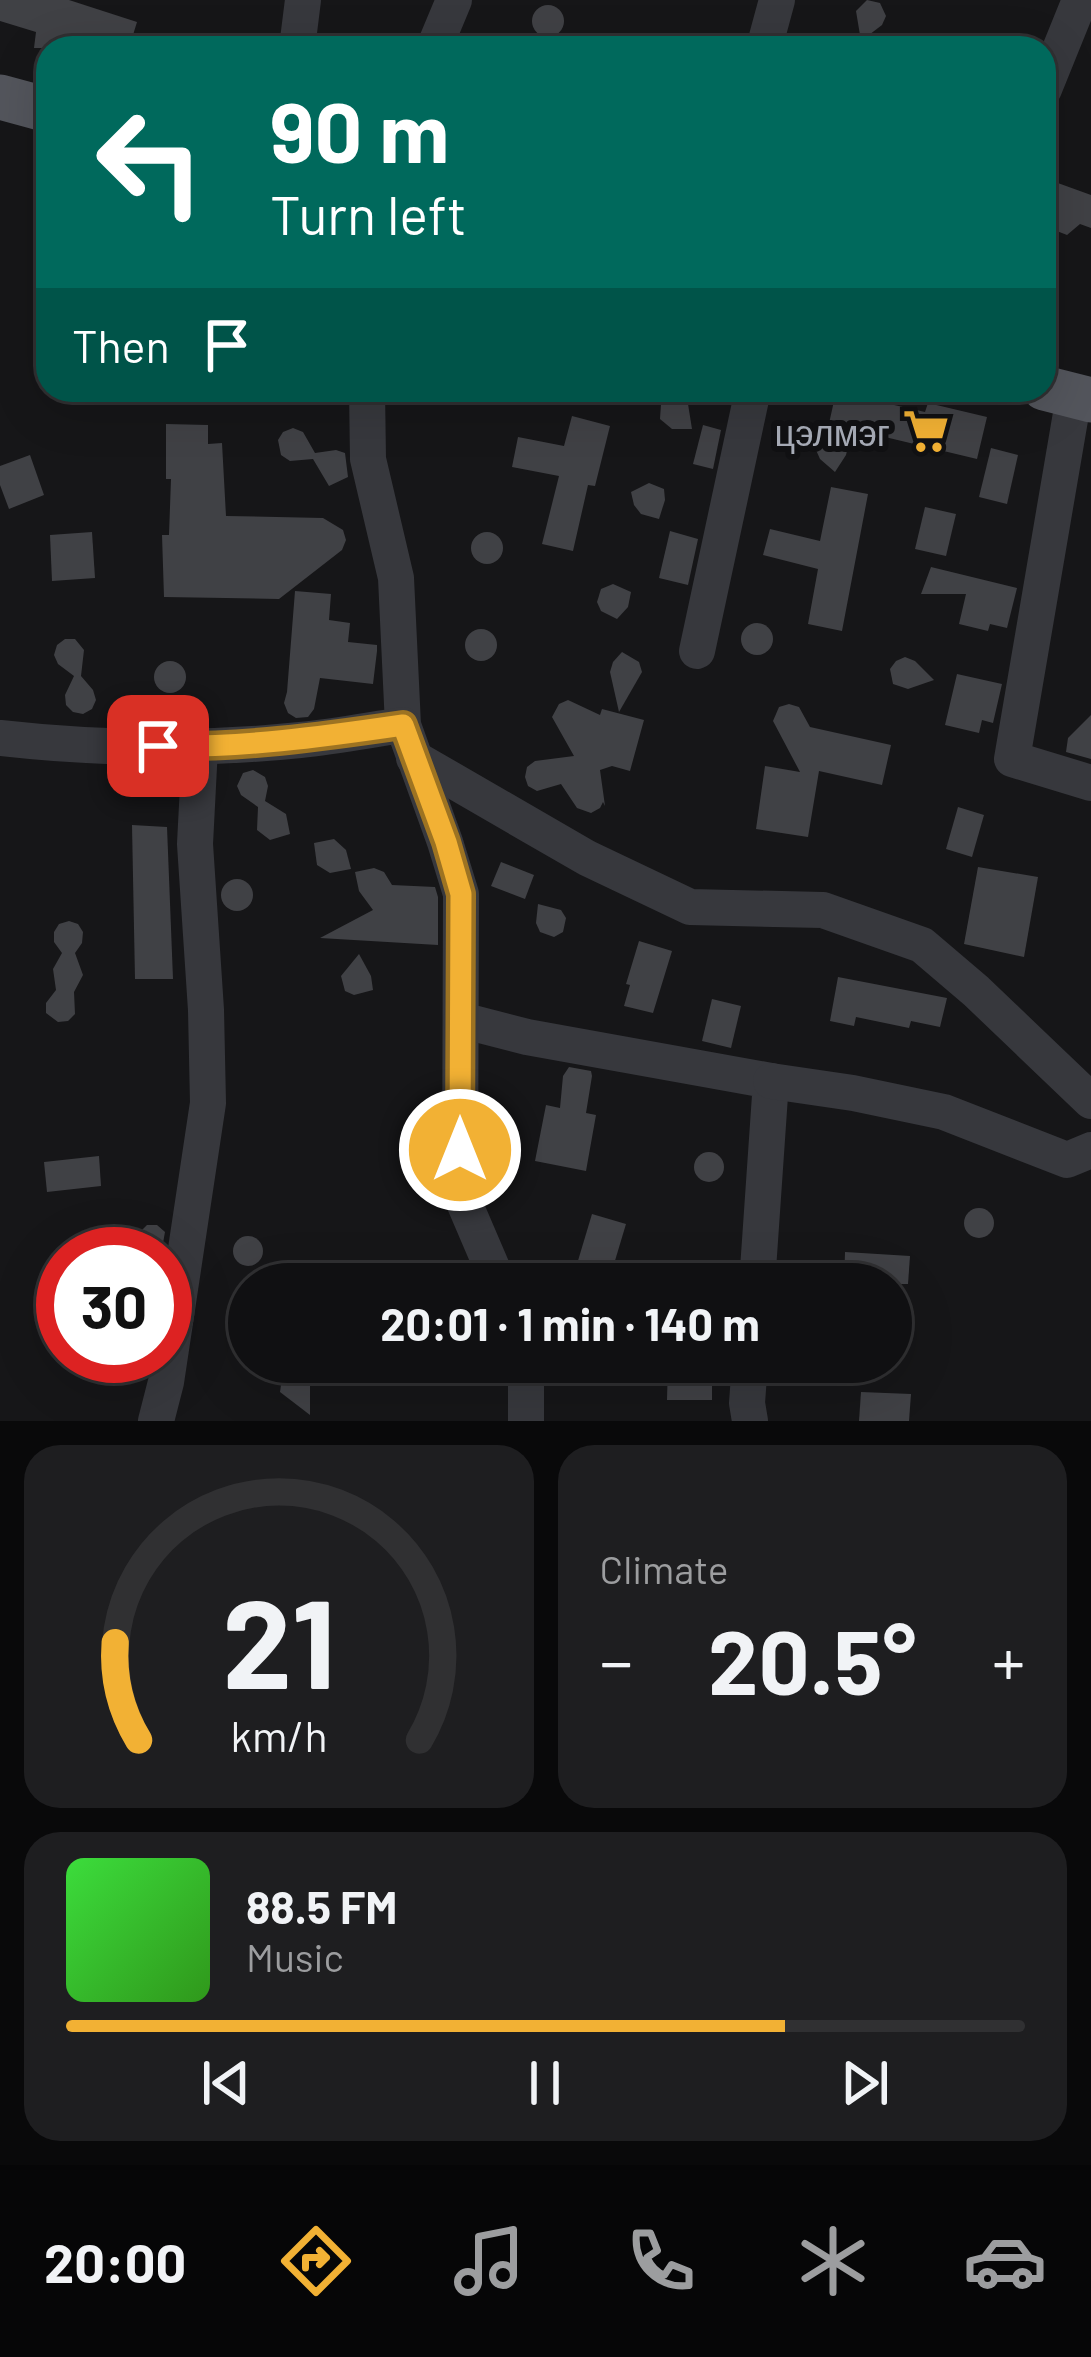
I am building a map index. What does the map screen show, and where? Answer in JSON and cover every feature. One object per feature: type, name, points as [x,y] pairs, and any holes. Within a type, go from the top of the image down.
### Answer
[{"type":"main road","points":[[0,97],[36,107]]},
{"type":"street","points":[[298,36],[303,0]]},
{"type":"street","points":[[439,36],[454,0]]},
{"type":"street","points":[[767,36],[777,0]]},
{"type":"street","points":[[1056,59],[1080,0]]},
{"type":"street","points":[[1070,395],[1012,759],[1091,783]]},
{"type":"street","points":[[367,402],[368,459],[396,578],[408,742],[461,894],[460,1192],[490,1263]]},
{"type":"street","points":[[697,650],[750,402]]},
{"type":"street","points":[[0,738],[200,747],[302,740],[408,742],[587,858],[690,907],[823,910],[922,945],[1091,1101]]},
{"type":"street","points":[[157,1421],[208,1103],[195,844],[200,747]]},
{"type":"street","points":[[460,1020],[527,1037],[944,1112],[1067,1160],[1091,1150]]},
{"type":"street","points":[[758,1263],[771,1081]]},
{"type":"street","points":[[526,1383],[526,1421]]},
{"type":"street","points":[[748,1383],[750,1421]]},
{"type":"building","points":[[0,0],[69,0],[137,22],[133,36],[36,36],[34,48],[36,32],[0,21]]},
{"type":"building","points":[[867,0],[880,3],[886,16],[882,25],[860,36],[856,11]]},
{"type":"building","points":[[542,6],[554,6],[563,15],[563,27],[554,36],[542,36],[533,27],[533,15]]},
{"type":"building","points":[[1056,182],[1091,195],[1091,228],[1080,224],[1067,235],[1056,231]]},
{"type":"building","points":[[834,402],[881,402],[925,412],[928,403],[987,417],[977,459],[885,437],[884,441],[851,434],[835,472],[816,450],[828,428]]},
{"type":"building","points":[[661,404],[688,404],[692,429],[672,429],[660,419]]},
{"type":"building","points":[[572,416],[610,426],[595,486],[588,485],[573,551],[542,544],[559,476],[512,467],[518,437],[564,446]]},
{"type":"building","points":[[166,424],[208,425],[208,444],[222,443],[226,516],[323,518],[343,530],[342,550],[279,599],[164,597],[162,535],[169,535],[171,479],[166,479]]},
{"type":"building","points":[[703,425],[721,430],[713,469],[693,464]]},
{"type":"building","points":[[293,428],[303,432],[315,453],[345,453],[348,477],[329,486],[313,459],[290,461],[281,455],[278,440]]},
{"type":"building","points":[[991,448],[1018,455],[1007,504],[979,497]]},
{"type":"building","points":[[30,455],[44,495],[9,509],[0,485],[0,466]]},
{"type":"building","points":[[649,483],[664,489],[659,519],[641,514],[634,505],[631,492]]},
{"type":"building","points":[[831,487],[868,494],[842,631],[808,624],[818,569],[763,555],[770,529],[820,541]]},
{"type":"building","points":[[925,507],[956,514],[946,556],[915,549]]},
{"type":"building","points":[[670,531],[698,539],[688,585],[659,578]]},
{"type":"building","points":[[92,532],[95,578],[52,581],[50,535]]},
{"type":"building","points":[[487,532],[498,537],[503,548],[498,559],[487,564],[476,559],[471,548],[476,537]]},
{"type":"building","points":[[931,567],[1017,588],[1007,628],[990,624],[988,631],[959,624],[966,594],[921,594]]},
{"type":"building","points":[[613,584],[631,592],[628,607],[617,619],[601,611],[597,602],[601,589]]},
{"type":"building","points":[[295,591],[331,594],[329,620],[350,623],[348,642],[377,645],[373,684],[320,678],[314,709],[308,717],[296,718],[284,703]]},
{"type":"building","points":[[757,623],[768,628],[773,639],[768,650],[757,655],[746,650],[741,639],[746,628]]},
{"type":"building","points":[[481,629],[492,634],[497,645],[492,656],[481,661],[470,656],[465,645],[470,634]]},
{"type":"building","points":[[65,639],[75,639],[84,650],[81,676],[96,700],[83,714],[66,705],[65,695],[74,676],[54,655]]},
{"type":"building","points":[[622,652],[639,662],[642,672],[619,712],[610,672]]},
{"type":"building","points":[[905,657],[934,680],[908,689],[893,684],[890,669]]},
{"type":"building","points":[[170,661],[181,666],[186,677],[181,688],[170,693],[159,688],[154,677],[159,666]]},
{"type":"building","points":[[957,674],[1002,684],[993,723],[982,720],[979,733],[945,725]]},
{"type":"building","points":[[568,700],[600,715],[602,709],[644,720],[630,771],[612,766],[600,770],[605,806],[603,802],[591,813],[577,808],[561,784],[537,791],[525,777],[527,767],[535,761],[574,756],[552,717],[559,704]]},
{"type":"building","points":[[779,707],[799,707],[810,727],[891,745],[882,785],[819,771],[808,837],[756,829],[765,766],[800,772],[773,721]]},
{"type":"building","points":[[1091,715],[1091,759],[1066,752],[1068,738]]},
{"type":"building","points":[[253,770],[265,777],[265,801],[286,814],[290,834],[270,840],[257,830],[258,807],[237,786],[243,773]]},
{"type":"building","points":[[958,807],[984,815],[972,857],[946,849]]},
{"type":"building","points":[[132,825],[167,827],[173,979],[135,979]]},
{"type":"building","points":[[334,839],[346,850],[351,869],[330,873],[317,865],[314,843]]},
{"type":"building","points":[[501,862],[534,875],[525,899],[491,886]]},
{"type":"building","points":[[978,867],[1038,877],[1024,957],[964,944]]},
{"type":"building","points":[[374,868],[384,872],[392,885],[435,887],[438,945],[320,938],[373,910],[359,891],[355,872]]},
{"type":"building","points":[[237,879],[248,884],[253,895],[248,906],[237,911],[226,906],[221,895],[226,884]]},
{"type":"building","points":[[538,904],[561,910],[566,918],[563,932],[554,937],[540,932]]},
{"type":"building","points":[[69,921],[83,932],[75,953],[83,975],[74,992],[75,1014],[58,1022],[46,1013],[46,1003],[56,990],[53,969],[62,953],[54,932]]},
{"type":"building","points":[[639,941],[672,951],[653,1013],[624,1006]]},
{"type":"building","points":[[359,954],[373,990],[354,995],[345,991],[341,976]]},
{"type":"building","points":[[838,977],[947,998],[940,1027],[911,1021],[909,1028],[856,1017],[854,1026],[830,1021]]},
{"type":"building","points":[[712,999],[741,1006],[731,1048],[702,1041]]},
{"type":"building","points":[[569,1067],[591,1071],[592,1076],[586,1113],[596,1115],[586,1171],[535,1161],[546,1105],[560,1108],[563,1076]]},
{"type":"building","points":[[709,1152],[724,1167],[709,1182],[694,1167]]},
{"type":"building","points":[[99,1156],[101,1186],[47,1192],[44,1162]]},
{"type":"building","points":[[979,1208],[990,1212],[994,1223],[990,1234],[979,1238],[968,1234],[964,1223],[968,1212]]},
{"type":"building","points":[[592,1214],[626,1224],[614,1263],[577,1263]]},
{"type":"building","points":[[242,1237],[254,1237],[262,1245],[257,1263],[239,1263],[234,1257],[234,1245]]},
{"type":"building","points":[[845,1252],[910,1256],[910,1263],[845,1263]]},
{"type":"building","points":[[281,1383],[310,1383],[310,1415],[280,1392]]},
{"type":"building","points":[[667,1383],[712,1383],[712,1400],[667,1400]]},
{"type":"building","points":[[861,1392],[911,1394],[909,1421],[859,1421]]},
{"type":"place","name":"цэлмэг","points":[[926,431]]},
{"type":"route","points":[[158,746],[302,740],[403,725],[461,894],[460,1150]]}]
